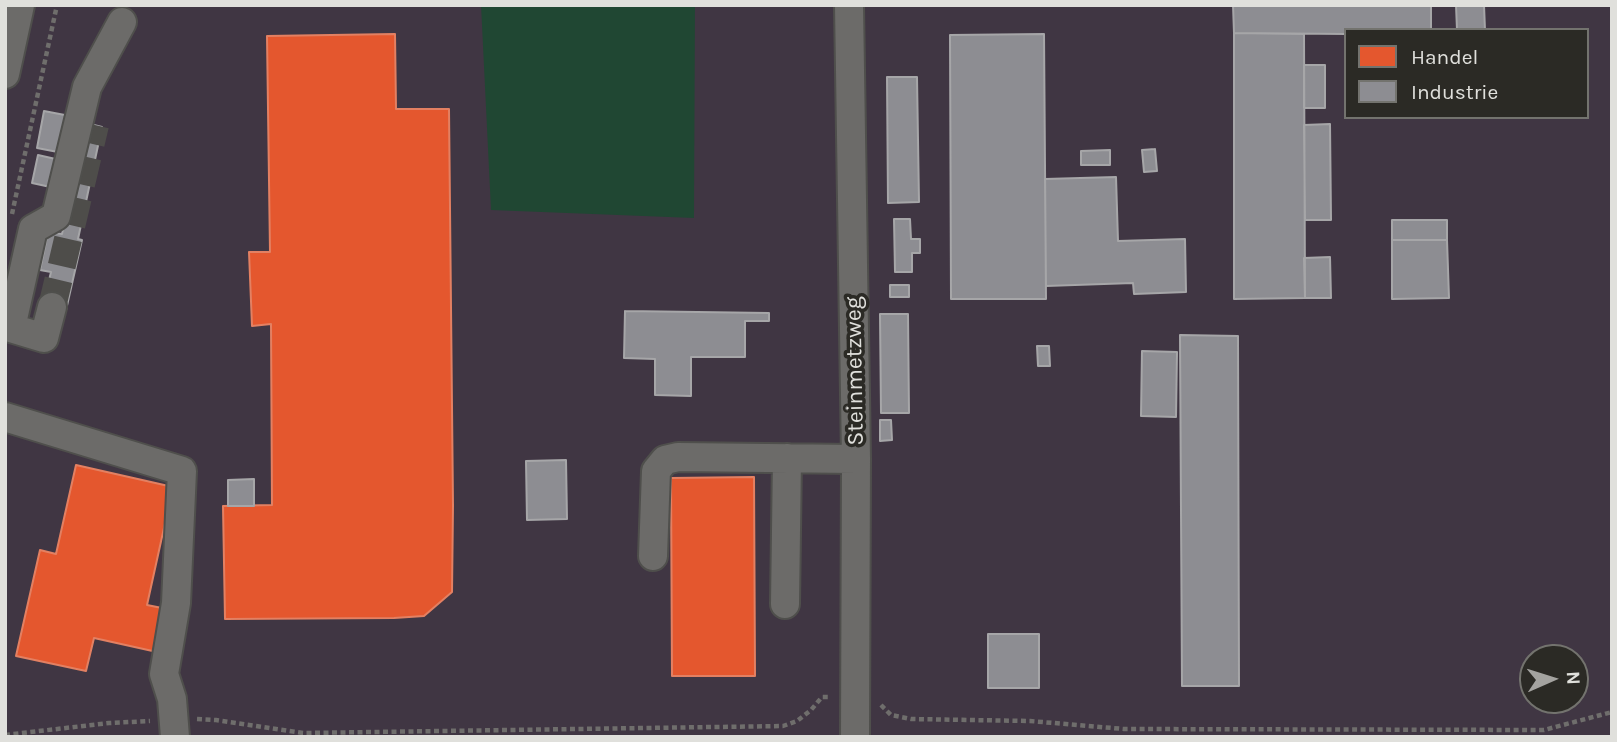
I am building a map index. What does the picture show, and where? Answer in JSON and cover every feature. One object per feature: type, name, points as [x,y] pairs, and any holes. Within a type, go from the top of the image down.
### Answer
[{"type":"street","points":[[5,74],[20,5]]},
{"type":"street","name":"Steinmetzweg","points":[[849,5],[856,459],[855,737]]},
{"type":"street","points":[[56,318],[44,338],[11,328],[33,229],[56,216],[88,87],[122,22],[95,125]]},
{"type":"street","points":[[5,418],[182,471],[176,603],[164,674],[172,699],[175,729]]},
{"type":"street","points":[[653,556],[656,471],[665,460],[678,457],[856,459]]},
{"type":"street","points":[[785,604],[787,458]]},
{"type":"path","points":[[11,219],[57,6],[45,5]]},
{"type":"path","points":[[5,736],[109,723],[175,729],[216,720],[303,733],[783,726],[797,721],[822,698],[856,696],[873,696],[891,715],[911,719],[1030,721],[1124,729],[1544,730],[1612,712]]},
{"type":"shaded area","points":[[5,5],[1612,5],[1612,737],[5,737]]},
{"type":"green space","points":[[481,5],[695,5],[694,218],[491,210]]},
{"type":"building: Handel","points":[[395,34],[396,109],[449,109],[452,592],[424,616],[225,619],[223,506],[272,505],[271,324],[252,326],[249,252],[270,252],[267,36]]},
{"type":"building: Handel","points":[[76,465],[173,487],[147,605],[167,609],[157,652],[94,638],[86,671],[16,656],[40,550],[56,554]]},
{"type":"building: Handel","points":[[754,477],[755,676],[672,676],[671,478]]},
{"type":"building: Industrie","points":[[1233,5],[1431,5],[1431,28],[1344,28],[1344,34],[1234,33]]},
{"type":"building: Industrie","points":[[1456,5],[1484,5],[1485,28],[1457,28]]},
{"type":"building: Industrie","points":[[1234,33],[1304,34],[1305,298],[1234,299]]},
{"type":"building: Industrie","points":[[1044,34],[1046,299],[951,299],[950,35]]},
{"type":"building: Industrie","points":[[1304,65],[1325,65],[1325,108],[1304,108]]},
{"type":"building: Industrie","points":[[887,77],[917,77],[919,202],[888,203]]},
{"type":"building: Industrie","points":[[44,111],[70,116],[63,153],[37,148]]},
{"type":"building: Industrie","points":[[86,123],[102,127],[78,239],[82,240],[66,310],[43,305],[51,272],[40,270],[48,232],[62,234]]},
{"type":"building: Industrie","points":[[1330,124],[1331,220],[1305,220],[1304,125]]},
{"type":"building: Industrie","points":[[1155,149],[1157,171],[1144,172],[1142,150]]},
{"type":"building: Industrie","points":[[1110,150],[1110,165],[1081,165],[1081,151]]},
{"type":"building: Industrie","points":[[38,155],[60,160],[55,188],[32,183]]},
{"type":"building: Industrie","points":[[1116,177],[1118,241],[1185,239],[1186,292],[1134,294],[1133,283],[1046,286],[1045,179]]},
{"type":"building: Industrie","points":[[894,219],[910,219],[911,239],[920,239],[920,253],[912,253],[912,272],[895,272]]},
{"type":"building: Industrie","points":[[1392,220],[1447,220],[1447,240],[1392,240]]},
{"type":"building: Industrie","points":[[1392,240],[1447,240],[1449,298],[1392,299]]},
{"type":"building: Industrie","points":[[1330,257],[1331,298],[1305,298],[1304,258]]},
{"type":"building: Industrie","points":[[890,285],[909,285],[909,297],[890,297]]},
{"type":"building: Industrie","points":[[625,311],[769,313],[769,321],[745,321],[745,357],[691,357],[691,396],[655,395],[655,359],[624,358]]},
{"type":"building: Industrie","points":[[880,314],[908,314],[909,413],[881,413]]},
{"type":"building: Industrie","points":[[1180,335],[1238,336],[1239,686],[1182,686]]},
{"type":"building: Industrie","points":[[1037,346],[1049,346],[1050,366],[1038,366]]},
{"type":"building: Industrie","points":[[1142,351],[1177,352],[1176,417],[1141,416]]},
{"type":"building: Industrie","points":[[880,420],[891,420],[892,440],[880,441]]},
{"type":"building: Industrie","points":[[566,460],[567,519],[527,520],[526,461]]},
{"type":"building: Industrie","points":[[254,479],[254,506],[228,506],[228,480]]},
{"type":"building: Industrie","points":[[988,634],[1039,634],[1039,688],[988,688]]},
{"type":"tunnel","points":[[52,307],[95,125]]}]
